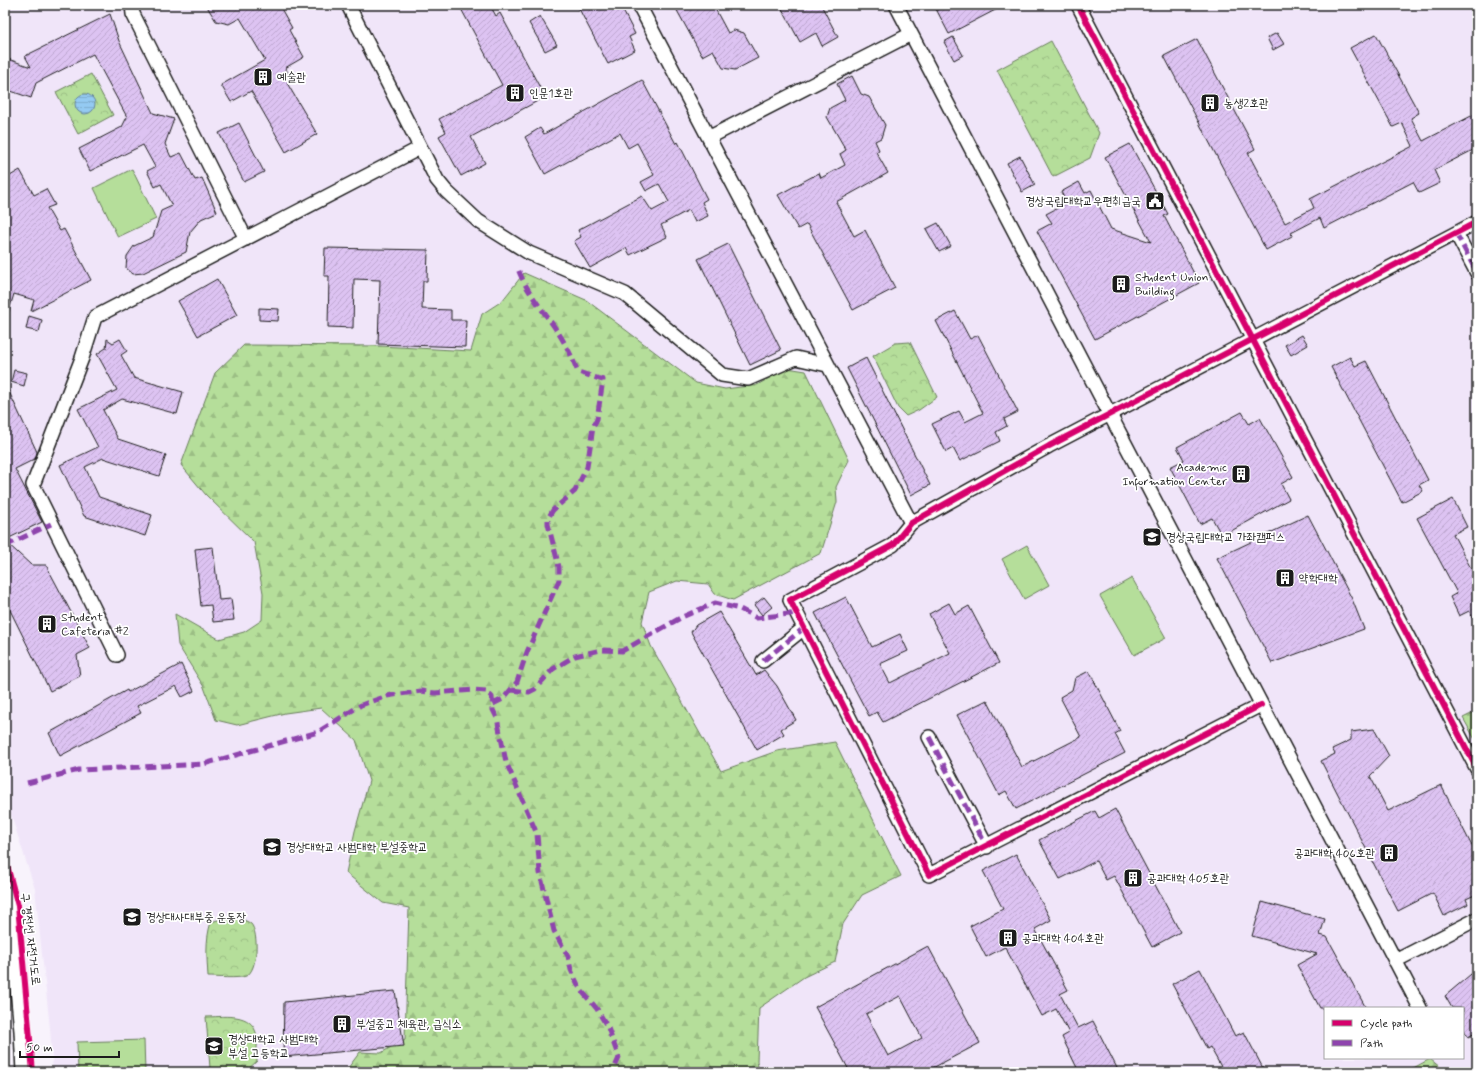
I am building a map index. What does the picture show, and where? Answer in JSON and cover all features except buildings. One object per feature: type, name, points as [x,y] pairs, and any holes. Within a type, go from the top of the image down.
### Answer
[{"type":"street","points":[[132,5],[133,14],[246,239]]},
{"type":"street","points":[[348,5],[437,180],[446,191],[478,221],[528,254],[625,294],[722,376],[748,379],[796,358],[827,365]]},
{"type":"street","points":[[639,5],[710,137],[827,365],[911,523]]},
{"type":"street","points":[[896,5],[1394,961],[1419,1007]]},
{"type":"street","points":[[1078,5],[1254,339],[1477,769]]},
{"type":"street","points":[[710,137],[911,34]]},
{"type":"street","points":[[117,655],[33,485],[82,358],[95,317],[420,148]]},
{"type":"street","points":[[1261,705],[987,847],[929,875],[790,600],[893,545],[911,523],[1110,415],[1477,222]]},
{"type":"street","points":[[1456,234],[1477,273]]},
{"type":"street","points":[[764,661],[804,628]]},
{"type":"street","points":[[929,737],[987,847]]},
{"type":"street","points":[[5,893],[10,914],[21,1031],[23,1072]]},
{"type":"street","points":[[1394,961],[1477,919]]},
{"type":"shaded area","name":"경상국립대학교 가좌캠퍼스","points":[[5,5],[1477,5],[1477,711],[1463,718],[1477,743],[1477,1072],[1446,1072],[1430,1059],[1406,1072],[989,1072],[986,1068],[977,1072],[759,1072],[757,1061],[759,1008],[804,977],[835,962],[843,924],[862,895],[901,876],[777,751],[721,771],[651,646],[642,622],[649,592],[677,581],[708,584],[715,594],[837,502],[836,487],[849,460],[787,368],[757,385],[725,389],[696,383],[586,300],[524,273],[502,301],[482,314],[471,351],[315,344],[181,465],[206,495],[254,542],[263,593],[262,620],[244,632],[219,639],[175,614],[178,645],[204,687],[216,720],[321,708],[355,740],[369,781],[383,903],[409,908],[405,1039],[381,1053],[360,1052],[353,1072],[53,1072],[50,1028],[35,889],[5,796]]},
{"type":"green space","points":[[1051,41],[1099,133],[1090,158],[1053,177],[997,70]]},
{"type":"green space","points":[[91,74],[113,115],[78,134],[56,92]]},
{"type":"green space","points":[[132,169],[156,219],[118,237],[94,188]]},
{"type":"green space","points":[[524,273],[586,300],[696,383],[725,389],[757,385],[787,368],[806,371],[849,460],[836,487],[837,502],[821,553],[733,600],[715,594],[708,584],[677,581],[649,592],[642,622],[651,646],[721,771],[777,751],[835,742],[901,876],[862,895],[843,924],[835,962],[804,977],[759,1008],[757,1061],[759,1072],[345,1072],[360,1052],[381,1053],[405,1039],[409,908],[383,903],[346,873],[355,831],[369,781],[356,740],[321,708],[285,713],[237,725],[216,720],[204,687],[178,645],[175,614],[219,639],[244,632],[262,620],[263,593],[254,542],[206,495],[181,465],[215,373],[244,345],[380,346],[471,351],[482,314],[502,301]]},
{"type":"green space","points":[[910,342],[937,397],[919,410],[906,416],[898,408],[873,356],[895,343]]},
{"type":"green space","points":[[1027,545],[1049,585],[1024,599],[1002,559]]},
{"type":"green space","points":[[1132,578],[1166,638],[1134,655],[1100,596]]},
{"type":"green space","points":[[1477,711],[1477,743],[1463,718]]},
{"type":"green space","points":[[221,919],[244,920],[251,924],[254,929],[256,943],[255,960],[250,973],[246,976],[233,978],[208,977],[207,950],[209,929],[211,922]]},
{"type":"green space","points":[[206,1017],[234,1017],[246,1020],[252,1024],[257,1037],[257,1061],[245,1072],[214,1072],[210,1068]]},
{"type":"green space","points":[[144,1040],[145,1072],[78,1072],[77,1042]]},
{"type":"green space","points":[[1430,1059],[1446,1072],[1406,1072]]},
{"type":"water","points":[[85,94],[92,97],[95,104],[92,111],[85,114],[78,111],[75,104],[78,97]]},
{"type":"marked path","points":[[1456,233],[1477,273]]},
{"type":"marked path","points":[[493,704],[503,699],[517,682],[527,652],[559,580],[559,567],[548,524],[548,518],[553,510],[575,491],[587,467],[593,427],[597,419],[603,380],[578,372],[560,336],[534,299],[518,269]]},
{"type":"marked path","points":[[5,546],[51,524]]},
{"type":"marked path","points":[[512,690],[529,692],[535,689],[553,669],[575,656],[601,650],[622,651],[682,617],[715,603],[740,609],[757,618],[797,613]]},
{"type":"marked path","points":[[763,661],[804,628]]},
{"type":"marked path","points":[[27,783],[79,770],[204,764],[318,732],[361,705],[387,696],[421,691],[435,693],[473,690],[486,691],[492,697],[493,710],[497,718],[506,762],[537,834],[540,873],[554,931],[568,956],[571,970],[580,989],[597,1009],[608,1028],[619,1058],[614,1069],[615,1072]]},
{"type":"marked path","points":[[929,737],[987,847]]},
{"type":"cycle path","points":[[1078,5],[1477,769]]},
{"type":"cycle path","points":[[1261,705],[929,875],[790,600],[893,545],[911,523],[1049,446],[1477,222]]},
{"type":"cycle path","name":"구 경전선 자전거도로","points":[[5,858],[18,906],[33,1072]]},
{"type":"place","name":"예술관","points":[[263,77]]},
{"type":"place","name":"인문1호관","points":[[515,93]]},
{"type":"place","name":"농생2호관","points":[[1210,103]]},
{"type":"place","name":"경상국립대학교우편취급국","points":[[1155,201]]},
{"type":"place","name":"Student Union Building","points":[[1121,284]]},
{"type":"place","name":"Academic Information Center","points":[[1241,474]]},
{"type":"place","name":"경상국립대학교 가좌캠퍼스","points":[[1152,537]]},
{"type":"place","name":"약학대학","points":[[1285,578]]},
{"type":"place","name":"Student Cafeteria #2","points":[[47,624]]},
{"type":"place","name":"경상대학교 사범대학 부설중학교","points":[[272,847]]},
{"type":"place","name":"공과대학 406호관","points":[[1389,853]]},
{"type":"place","name":"공과대학 405호관","points":[[1133,878]]},
{"type":"place","name":"경상대사대부중 운동장","points":[[132,917]]},
{"type":"place","name":"공과대학 404호관","points":[[1008,938]]},
{"type":"place","name":"부설중고 체육관, 급식소","points":[[342,1024]]},
{"type":"place","name":"경상대학교 사범대학 부설 고등학교","points":[[214,1046]]}]
